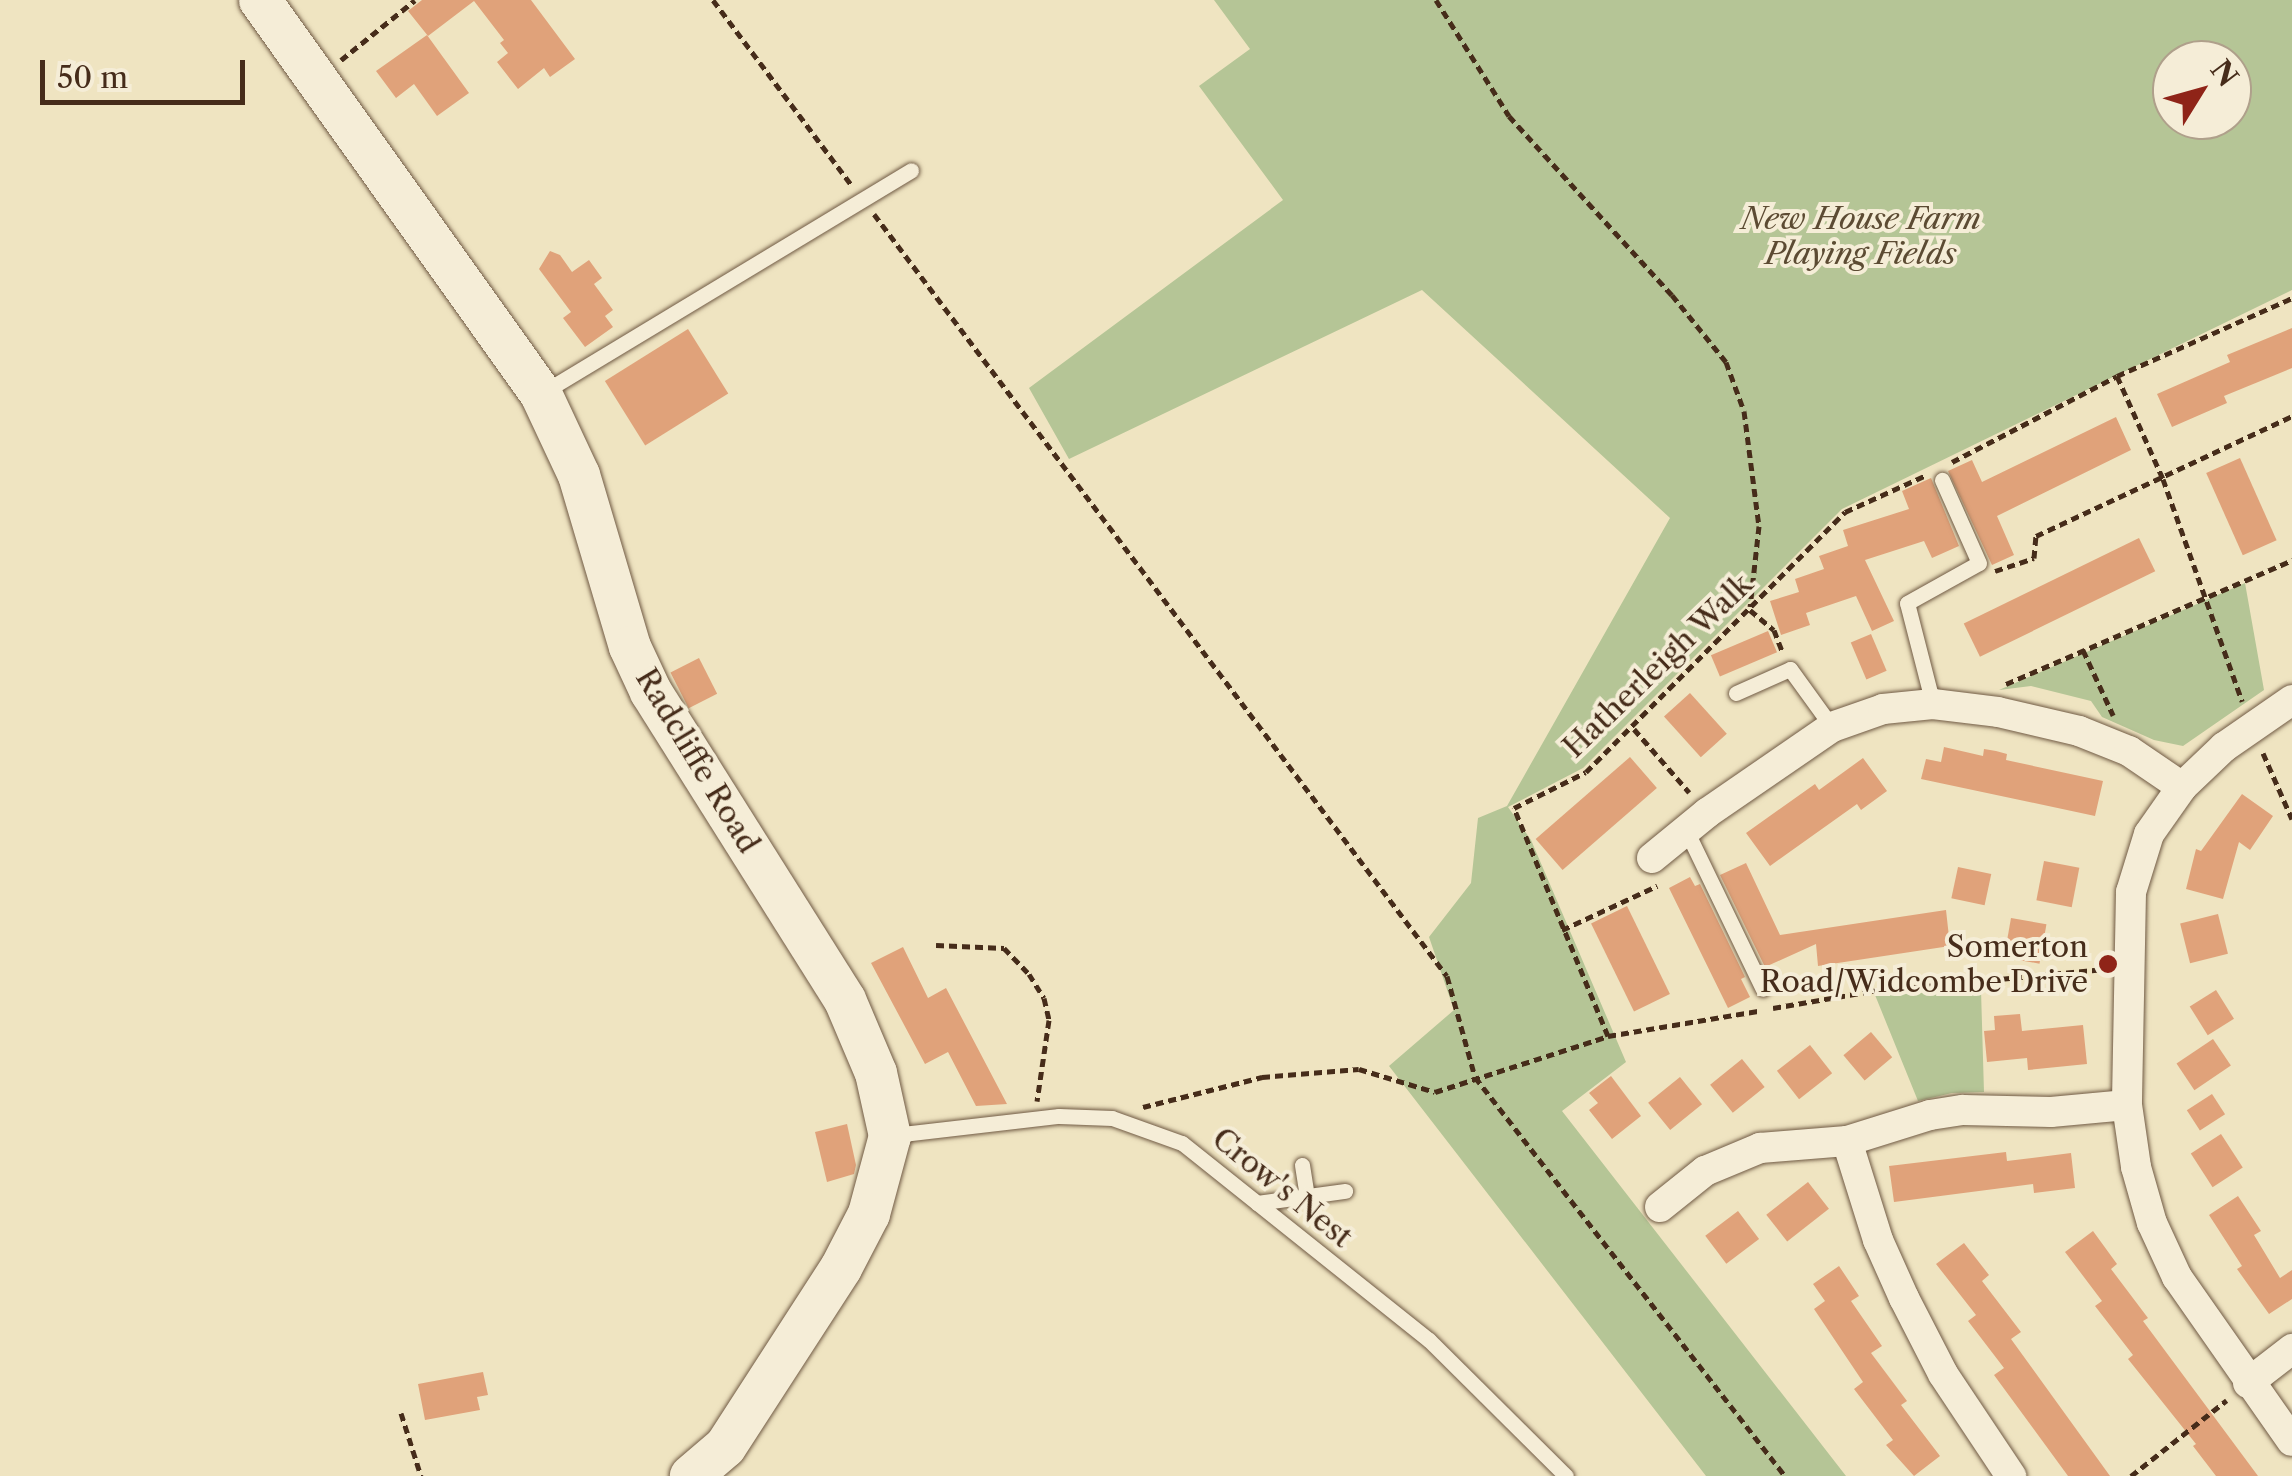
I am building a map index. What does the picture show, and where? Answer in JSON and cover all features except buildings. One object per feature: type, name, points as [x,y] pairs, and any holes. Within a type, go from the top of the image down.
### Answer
[{"type":"main road","name":"Radcliffe Road","points":[[260,0],[541,394],[579,475],[630,648],[651,692],[845,1000],[876,1073],[890,1136],[869,1214],[842,1268],[725,1446],[690,1476]]},
{"type":"street","points":[[2292,700],[2182,787],[2159,816],[2138,862],[2130,892],[2128,966],[2128,1104],[2136,1167],[2152,1222],[2177,1277],[2292,1442]]},
{"type":"street","points":[[1652,858],[1832,727],[1883,709],[1933,704],[1998,712],[2079,731],[2129,751],[2182,787]]},
{"type":"street","points":[[1667,1188],[1750,1151],[1847,1141],[1963,1110],[2052,1112],[2128,1104]]},
{"type":"street","points":[[1847,1141],[1878,1240],[1904,1298],[1943,1374],[2007,1475]]},
{"type":"street","points":[[2248,1384],[2292,1349]]},
{"type":"lane","points":[[541,394],[911,170]]},
{"type":"lane","points":[[1933,704],[1907,603],[1979,563],[1942,480]]},
{"type":"lane","points":[[1736,693],[1790,668],[1832,727]]},
{"type":"lane","points":[[1697,823],[1764,989]]},
{"type":"lane","name":"Crow's Nest","points":[[890,1136],[1034,1119],[1112,1118],[1182,1143],[1429,1340],[1566,1476]]},
{"type":"lane","points":[[1302,1164],[1306,1196]]},
{"type":"lane","points":[[1257,1203],[1345,1191]]},
{"type":"path","points":[[319,78],[415,0]]},
{"type":"path","points":[[713,0],[1447,976],[1475,1077],[1785,1476]]},
{"type":"path","points":[[1436,0],[1509,116],[1672,295],[1726,362],[1744,411],[1759,526],[1750,610],[1774,630],[1790,668]]},
{"type":"path","name":"Hatherleigh Walk","points":[[1608,1036],[1514,808],[1586,772],[1634,729],[1845,512],[2117,376],[2292,298]]},
{"type":"path","points":[[2117,376],[2163,480],[2252,728],[2292,819]]},
{"type":"path","points":[[1979,563],[1998,574],[2034,558],[2036,536],[2163,480],[2292,416]]},
{"type":"path","points":[[2004,686],[2204,595],[2292,560]]},
{"type":"path","points":[[2084,650],[2129,751]]},
{"type":"path","points":[[1634,729],[1697,823]]},
{"type":"path","points":[[1562,930],[1662,884],[1652,858]]},
{"type":"path","points":[[936,945],[1004,948],[1016,956],[1044,998],[1050,1020],[1034,1119]]},
{"type":"path","points":[[1112,1118],[1153,1103],[1262,1077],[1359,1070],[1435,1092],[1608,1036],[1872,991],[2042,978],[2128,966]]},
{"type":"path","points":[[2131,1476],[2248,1384]]},
{"type":"path","points":[[400,1413],[421,1476]]},
{"type":"green space","name":"New House Farm Playing Fields","points":[[1214,0],[2292,0],[2292,290],[1842,509],[1583,768],[1508,807],[1531,840],[1626,1062],[1562,1111],[1846,1476],[1706,1476],[1389,1066],[1454,1010],[1429,937],[1471,883],[1478,818],[1507,806],[1670,518],[1422,290],[1069,459],[1029,388],[1283,200],[1199,86],[1250,49]]},
{"type":"green space","points":[[2245,583],[2264,690],[2183,746],[2154,740],[2102,717],[2091,701],[2031,686],[1999,690]]},
{"type":"green space","points":[[1981,990],[1984,1092],[1952,1093],[1918,1101],[1875,995]]},
{"type":"place","name":"Somerton Road/Widcombe Drive","points":[[2108,964]]}]
